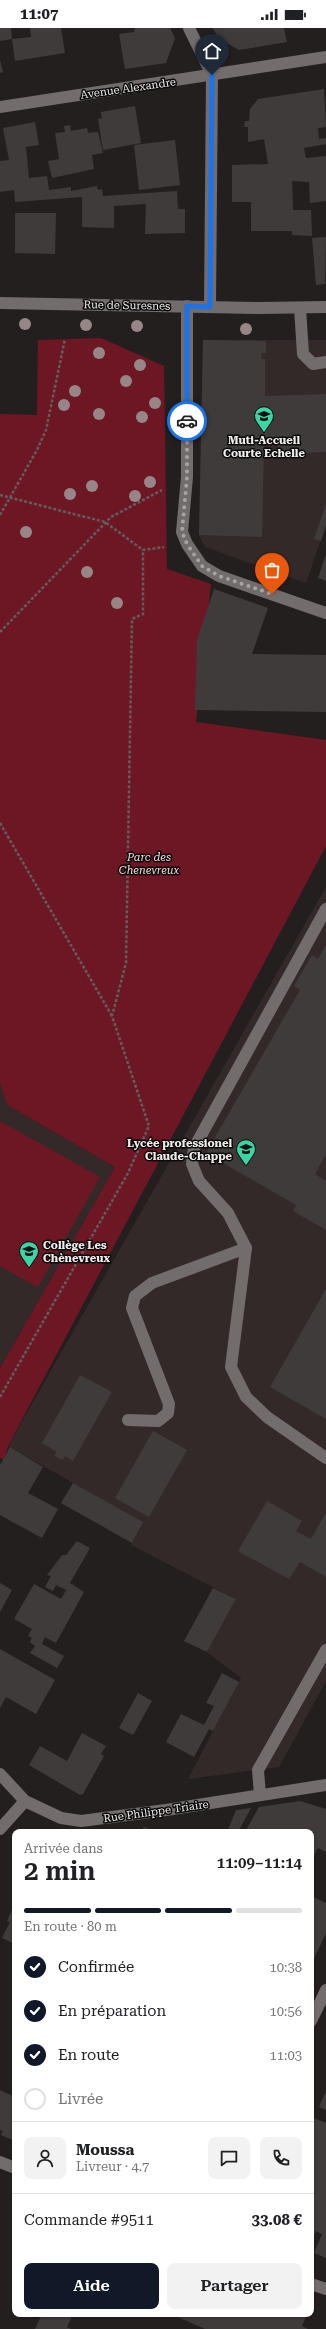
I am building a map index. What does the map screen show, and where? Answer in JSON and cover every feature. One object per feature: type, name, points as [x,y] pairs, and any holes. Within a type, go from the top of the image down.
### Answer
[{"type":"street","points":[[189,28],[212,75],[210,307]]},
{"type":"street","name":"Avenue Alexandre","points":[[0,107],[326,57]]},
{"type":"street","name":"Rue de Suresnes","points":[[0,303],[210,307],[326,307]]},
{"type":"street","points":[[187,306],[187,477],[182,532],[187,544],[202,566],[219,576],[326,613]]},
{"type":"street","points":[[300,308],[303,354],[313,364],[326,362]]},
{"type":"street","points":[[326,910],[194,1148],[192,1164],[199,1181],[228,1213],[246,1248],[231,1367],[246,1397],[266,1417],[326,1458]]},
{"type":"street","points":[[128,1420],[158,1421],[168,1413],[169,1404],[132,1308],[135,1296],[152,1283],[246,1248]]},
{"type":"street","points":[[260,1795],[258,1770],[326,1650]]},
{"type":"street","name":"Rue Philippe Triaire","points":[[0,1774],[25,1801],[61,1818],[81,1821],[166,1810],[326,1785]]},
{"type":"street","points":[[0,1829],[25,1801]]},
{"type":"street","points":[[314,2015],[326,1990]]},
{"type":"street","points":[[0,2162],[12,2167]]},
{"type":"street","points":[[314,2285],[326,2290]]},
{"type":"path","points":[[0,515],[37,450],[46,430],[65,339]]},
{"type":"path","points":[[0,632],[111,517],[187,477]]},
{"type":"path","points":[[0,495],[105,522],[143,550],[187,544]]},
{"type":"path","points":[[112,1016],[126,962],[132,619],[143,614],[143,550]]},
{"type":"path","points":[[0,823],[112,1016],[149,1126],[128,1173],[0,1397]]},
{"type":"shaded area","name":"Muti-Accueil Courte Echelle","points":[[203,340],[326,340],[326,525],[306,583],[205,547],[199,535]]},
{"type":"shaded area","name":"Lycée professionel Claude-Chappe","points":[[326,887],[326,1681],[279,1767],[188,1779],[241,1678],[207,1652],[236,1599],[131,1545],[142,1522],[8,1446]]},
{"type":"shaded area","name":"Collège Les Chènevreux","points":[[0,1080],[7,1105],[115,1167],[0,1368]]},
{"type":"green space","name":"Parc des Chenevreux","points":[[101,338],[164,366],[167,569],[211,584],[196,722],[326,740],[326,846],[8,1446],[4,1460],[0,1458],[0,1368],[115,1167],[7,1105],[0,1082],[0,414],[37,415],[38,340]]},
{"type":"green space","name":"Collège Les Chènevreux","points":[[0,1121],[100,1177],[38,1287],[0,1266]]},
{"type":"building","points":[[0,28],[11,28],[12,39],[0,41]]},
{"type":"building","points":[[30,28],[61,28],[65,53],[15,61],[12,39],[31,37]]},
{"type":"building","points":[[135,28],[170,28],[175,38],[166,63],[125,69],[119,34],[134,32]]},
{"type":"building","points":[[213,28],[284,28],[287,42],[239,50],[218,38]]},
{"type":"building","points":[[0,60],[3,72],[0,73]]},
{"type":"building","points":[[324,89],[326,127],[318,128],[319,139],[326,138],[326,144],[304,148],[306,158],[326,156],[326,201],[310,203],[309,182],[292,181],[293,210],[311,210],[312,236],[292,235],[292,231],[251,231],[251,202],[232,202],[232,165],[268,164],[264,139],[248,142],[248,127],[244,127],[245,121],[249,121],[250,109],[258,99]]},
{"type":"building","points":[[135,106],[141,143],[103,150],[98,119],[102,118],[101,112]]},
{"type":"building","points":[[35,122],[39,145],[26,147],[29,178],[47,176],[49,190],[71,187],[71,191],[97,186],[98,190],[102,189],[103,196],[177,191],[178,209],[185,209],[185,233],[145,234],[146,204],[114,206],[114,228],[82,227],[82,197],[15,202],[14,190],[0,192],[0,161],[9,160],[3,128]]},
{"type":"building","points":[[70,125],[71,131],[87,128],[88,133],[98,132],[103,153],[92,155],[94,169],[52,178],[48,161],[59,159],[55,133],[65,132],[64,126]]},
{"type":"building","points":[[175,140],[180,185],[139,190],[134,145]]},
{"type":"building","points":[[15,213],[56,213],[55,254],[15,253]]},
{"type":"building","points":[[326,237],[325,284],[316,285],[312,238]]},
{"type":"building","points":[[203,340],[266,341],[266,353],[262,353],[261,359],[265,359],[265,396],[326,394],[326,452],[278,454],[277,444],[264,445],[262,537],[199,535]]},
{"type":"building","points":[[326,504],[326,525],[321,541],[314,539]]},
{"type":"building","points":[[326,554],[326,581],[318,578]]},
{"type":"building","points":[[214,589],[268,608],[252,654],[326,655],[326,712],[195,710],[197,640]]},
{"type":"building","points":[[326,945],[326,1154],[315,1174],[326,1181],[326,1230],[293,1211],[296,1205],[206,1153],[300,990],[294,986],[312,955],[318,959]]},
{"type":"building","points":[[326,1289],[326,1419],[270,1387]]},
{"type":"building","points":[[80,1375],[112,1392],[73,1461],[65,1456],[63,1460],[54,1456],[57,1452],[42,1443]]},
{"type":"building","points":[[153,1431],[187,1450],[149,1517],[115,1498]]},
{"type":"building","points":[[10,1447],[43,1467],[28,1493],[58,1509],[42,1538],[0,1515],[0,1465]]},
{"type":"building","points":[[73,1483],[143,1522],[132,1543],[61,1503]]},
{"type":"building","points":[[267,1501],[302,1521],[296,1531],[311,1539],[325,1514],[326,1515],[326,1577],[300,1562],[289,1579],[238,1551]]},
{"type":"building","points":[[77,1541],[90,1548],[70,1583],[84,1592],[56,1643],[45,1637],[42,1644],[64,1656],[57,1668],[30,1653],[35,1646],[30,1642],[32,1638],[28,1636],[32,1629],[14,1619],[34,1584],[61,1599],[66,1590],[56,1585],[53,1591],[45,1587],[51,1576],[47,1575],[62,1555],[66,1555]]},
{"type":"building","points":[[0,1583],[12,1590],[0,1612]]},
{"type":"building","points":[[213,1588],[236,1599],[207,1652],[184,1641]]},
{"type":"building","points":[[0,1649],[55,1680],[36,1714],[6,1697],[0,1708]]},
{"type":"building","points":[[222,1673],[239,1682],[213,1731],[209,1729],[194,1757],[166,1742],[181,1714],[204,1725],[214,1706],[206,1703]]},
{"type":"building","points":[[138,1693],[152,1701],[133,1735],[119,1728]]},
{"type":"building","points":[[82,1733],[106,1746],[101,1754],[104,1756],[83,1794],[80,1795],[29,1765],[40,1746],[67,1761]]},
{"type":"building","points":[[300,1801],[326,1809],[326,1852],[318,1848],[314,1855],[314,1829],[247,1829],[259,1807]]},
{"type":"building","points":[[251,1808],[240,1829],[228,1829],[236,1810]]},
{"type":"building","points":[[314,1897],[326,1903],[326,1933],[314,1959]]},
{"type":"building","points":[[12,1910],[12,1943],[2,1938],[10,1922],[7,1921]]},
{"type":"building","points":[[0,2090],[12,2096],[12,2140],[1,2135],[3,2131],[0,2130]]},
{"type":"building","points":[[326,2091],[326,2110],[319,2107]]},
{"type":"building","points":[[314,2118],[326,2123],[326,2258],[314,2253],[322,2234],[316,2231],[314,2235]]},
{"type":"building","points":[[41,2317],[72,2317],[67,2327],[71,2329],[35,2329]]},
{"type":"building","points":[[178,2317],[306,2317],[302,2326],[308,2329],[205,2329]]},
{"type":"way so far","points":[[187,421],[187,477],[182,532],[187,544],[194,557],[202,566],[219,576],[272,594]]},
{"type":"place","name":"Muti-Accueil Courte Echelle","points":[[264,433]]},
{"type":"place","name":"Lycée professionel Claude-Chappe","points":[[246,1166]]},
{"type":"place","name":"Collège Les Chènevreux","points":[[29,1268]]},
{"type":"route","points":[[187,421],[187,306],[210,307],[212,75]]}]
